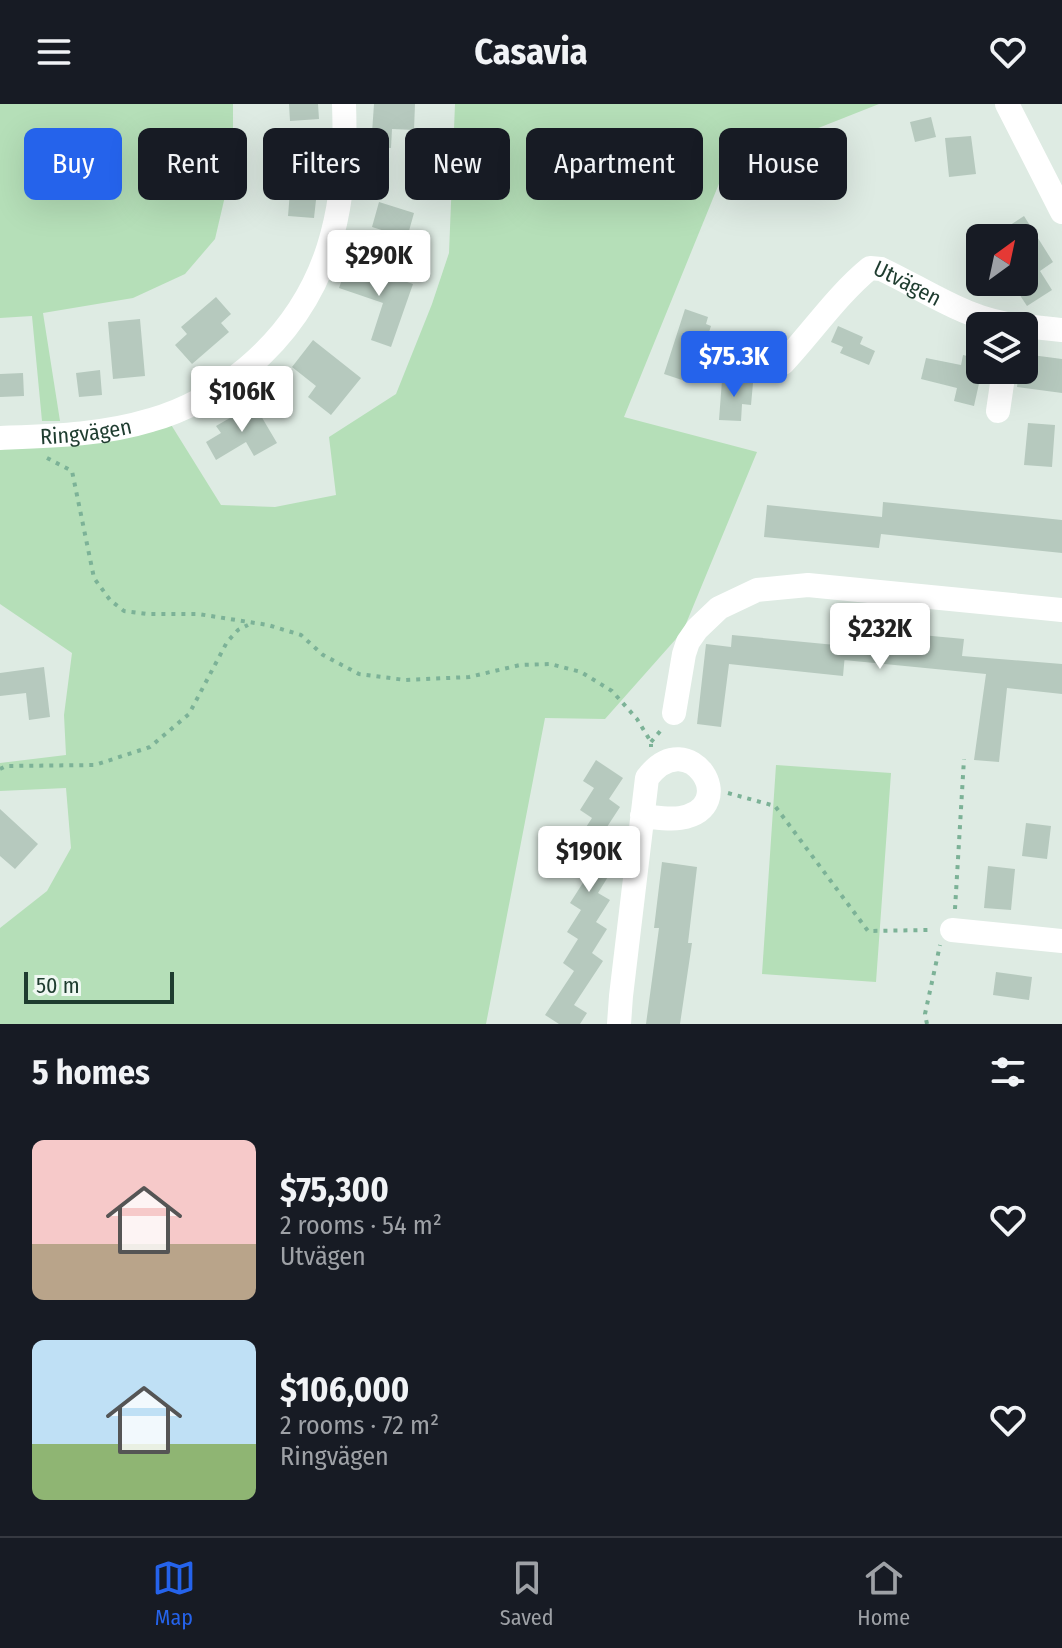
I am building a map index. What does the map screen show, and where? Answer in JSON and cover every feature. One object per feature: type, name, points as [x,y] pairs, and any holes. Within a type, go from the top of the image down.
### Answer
[{"type":"street","name":"Ringvägen","points":[[5,438],[70,435],[151,420],[204,399],[268,350],[287,330],[306,301],[319,276],[333,234],[342,192],[346,140],[344,104]]},
{"type":"street","points":[[1007,104],[1062,212]]},
{"type":"street","name":"Utvägen","points":[[783,363],[854,281],[870,268],[881,269],[967,312]]},
{"type":"street","name":"Utvägen","points":[[1038,327],[1062,330]]},
{"type":"street","points":[[998,411],[1002,384]]},
{"type":"street","points":[[674,713],[688,642],[719,608],[757,590],[808,585],[1062,610]]},
{"type":"street","points":[[619,1024],[642,816],[647,778],[664,761],[689,761],[705,773],[710,791],[704,806],[679,819],[642,816]]},
{"type":"street","points":[[952,930],[1062,941]]},
{"type":"path","points":[[5,438],[72,471],[94,578],[110,600],[124,611],[198,614],[268,625],[301,635],[323,655],[359,674],[405,680],[469,677],[520,665],[550,664],[581,672],[612,691],[637,719],[651,742],[647,778]]},
{"type":"path","points":[[0,769],[6,766],[95,765],[150,747],[189,714],[227,642],[238,630],[251,624]]},
{"type":"path","points":[[927,1024],[925,1014],[939,945],[952,930],[964,759]]},
{"type":"path","points":[[710,791],[722,791],[775,806],[868,931],[952,930]]},
{"type":"green space","points":[[0,104],[233,104],[233,128],[138,128],[138,200],[224,200],[215,239],[185,274],[133,298],[43,313],[60,421],[42,421],[32,316],[0,318]]},
{"type":"green space","points":[[455,104],[879,104],[818,128],[719,128],[719,184],[624,417],[757,452],[683,631],[605,719],[545,718],[486,1024],[0,1024],[0,928],[47,891],[71,848],[66,788],[0,791],[0,763],[66,755],[64,715],[72,653],[0,604],[0,443],[170,423],[221,505],[275,507],[336,495],[329,437],[396,394],[449,253],[451,200],[510,200],[510,128],[454,128]]},
{"type":"green space","points":[[776,765],[891,773],[876,982],[762,974]]},
{"type":"building","points":[[289,104],[318,104],[319,119],[290,121]]},
{"type":"building","points":[[374,104],[415,104],[414,128],[392,129],[391,148],[389,128],[372,128]]},
{"type":"building","points":[[931,117],[936,137],[915,142],[910,122]]},
{"type":"building","points":[[971,136],[976,174],[949,177],[945,138]]},
{"type":"building","points":[[289,200],[316,200],[314,218],[288,216]]},
{"type":"building","points":[[379,202],[414,213],[407,238],[372,227]]},
{"type":"building","points":[[1024,216],[1029,224],[1012,224]]},
{"type":"building","points":[[1038,238],[1053,262],[1040,271],[1052,290],[1027,306],[1020,296],[1038,296]]},
{"type":"building","points":[[348,262],[413,284],[391,347],[371,340],[383,303],[339,288]]},
{"type":"building","points":[[216,297],[231,314],[221,323],[229,332],[192,364],[175,345],[187,334],[181,327]]},
{"type":"building","points":[[685,309],[708,317],[706,324],[711,326],[706,341],[701,339],[697,345],[685,381],[664,374]]},
{"type":"building","points":[[140,319],[145,376],[113,379],[108,322]]},
{"type":"building","points":[[838,326],[863,337],[860,344],[875,351],[869,365],[840,353],[843,347],[831,342]]},
{"type":"building","points":[[313,340],[361,378],[331,415],[308,397],[316,386],[292,367]]},
{"type":"building","points":[[963,355],[966,356],[966,384],[979,384],[974,406],[954,401],[957,388],[921,379],[926,358],[961,365]]},
{"type":"building","points":[[1038,356],[1062,359],[1062,393],[1017,387],[1017,384],[1038,384]]},
{"type":"building","points":[[100,370],[102,395],[79,397],[76,373]]},
{"type":"building","points":[[23,373],[24,396],[0,397],[0,374]]},
{"type":"building","points":[[722,380],[753,383],[751,405],[742,404],[741,421],[719,420]]},
{"type":"building","points":[[254,404],[277,443],[254,456],[246,442],[216,460],[206,442],[221,433],[216,426]]},
{"type":"building","points":[[1028,423],[1055,425],[1052,467],[1024,465]]},
{"type":"building","points":[[883,502],[1062,520],[1062,553],[881,534],[879,548],[764,537],[767,505],[882,517]]},
{"type":"building","points":[[847,628],[964,639],[962,656],[1062,664],[1062,694],[1007,688],[999,762],[974,760],[986,674],[844,660],[843,676],[729,664],[721,727],[697,724],[706,644],[731,647],[732,635],[846,646]]},
{"type":"building","points":[[44,667],[50,717],[29,720],[26,693],[0,696],[0,673]]},
{"type":"building","points":[[596,760],[623,778],[609,799],[620,807],[605,830],[617,838],[603,860],[614,867],[598,893],[610,900],[596,922],[607,929],[592,953],[603,961],[574,1005],[587,1013],[580,1024],[559,1024],[545,1015],[574,971],[563,963],[578,939],[567,932],[581,910],[570,903],[586,878],[574,871],[588,849],[577,841],[592,818],[580,810],[594,788],[583,781]]},
{"type":"building","points":[[0,809],[38,844],[15,869],[0,856]]},
{"type":"building","points":[[1026,823],[1051,826],[1047,859],[1022,856]]},
{"type":"building","points":[[662,862],[697,867],[688,943],[692,943],[680,1024],[646,1024],[659,928],[654,928]]},
{"type":"building","points":[[988,866],[1015,869],[1011,910],[984,908]]},
{"type":"building","points":[[996,972],[1032,977],[1029,1000],[993,995]]}]
